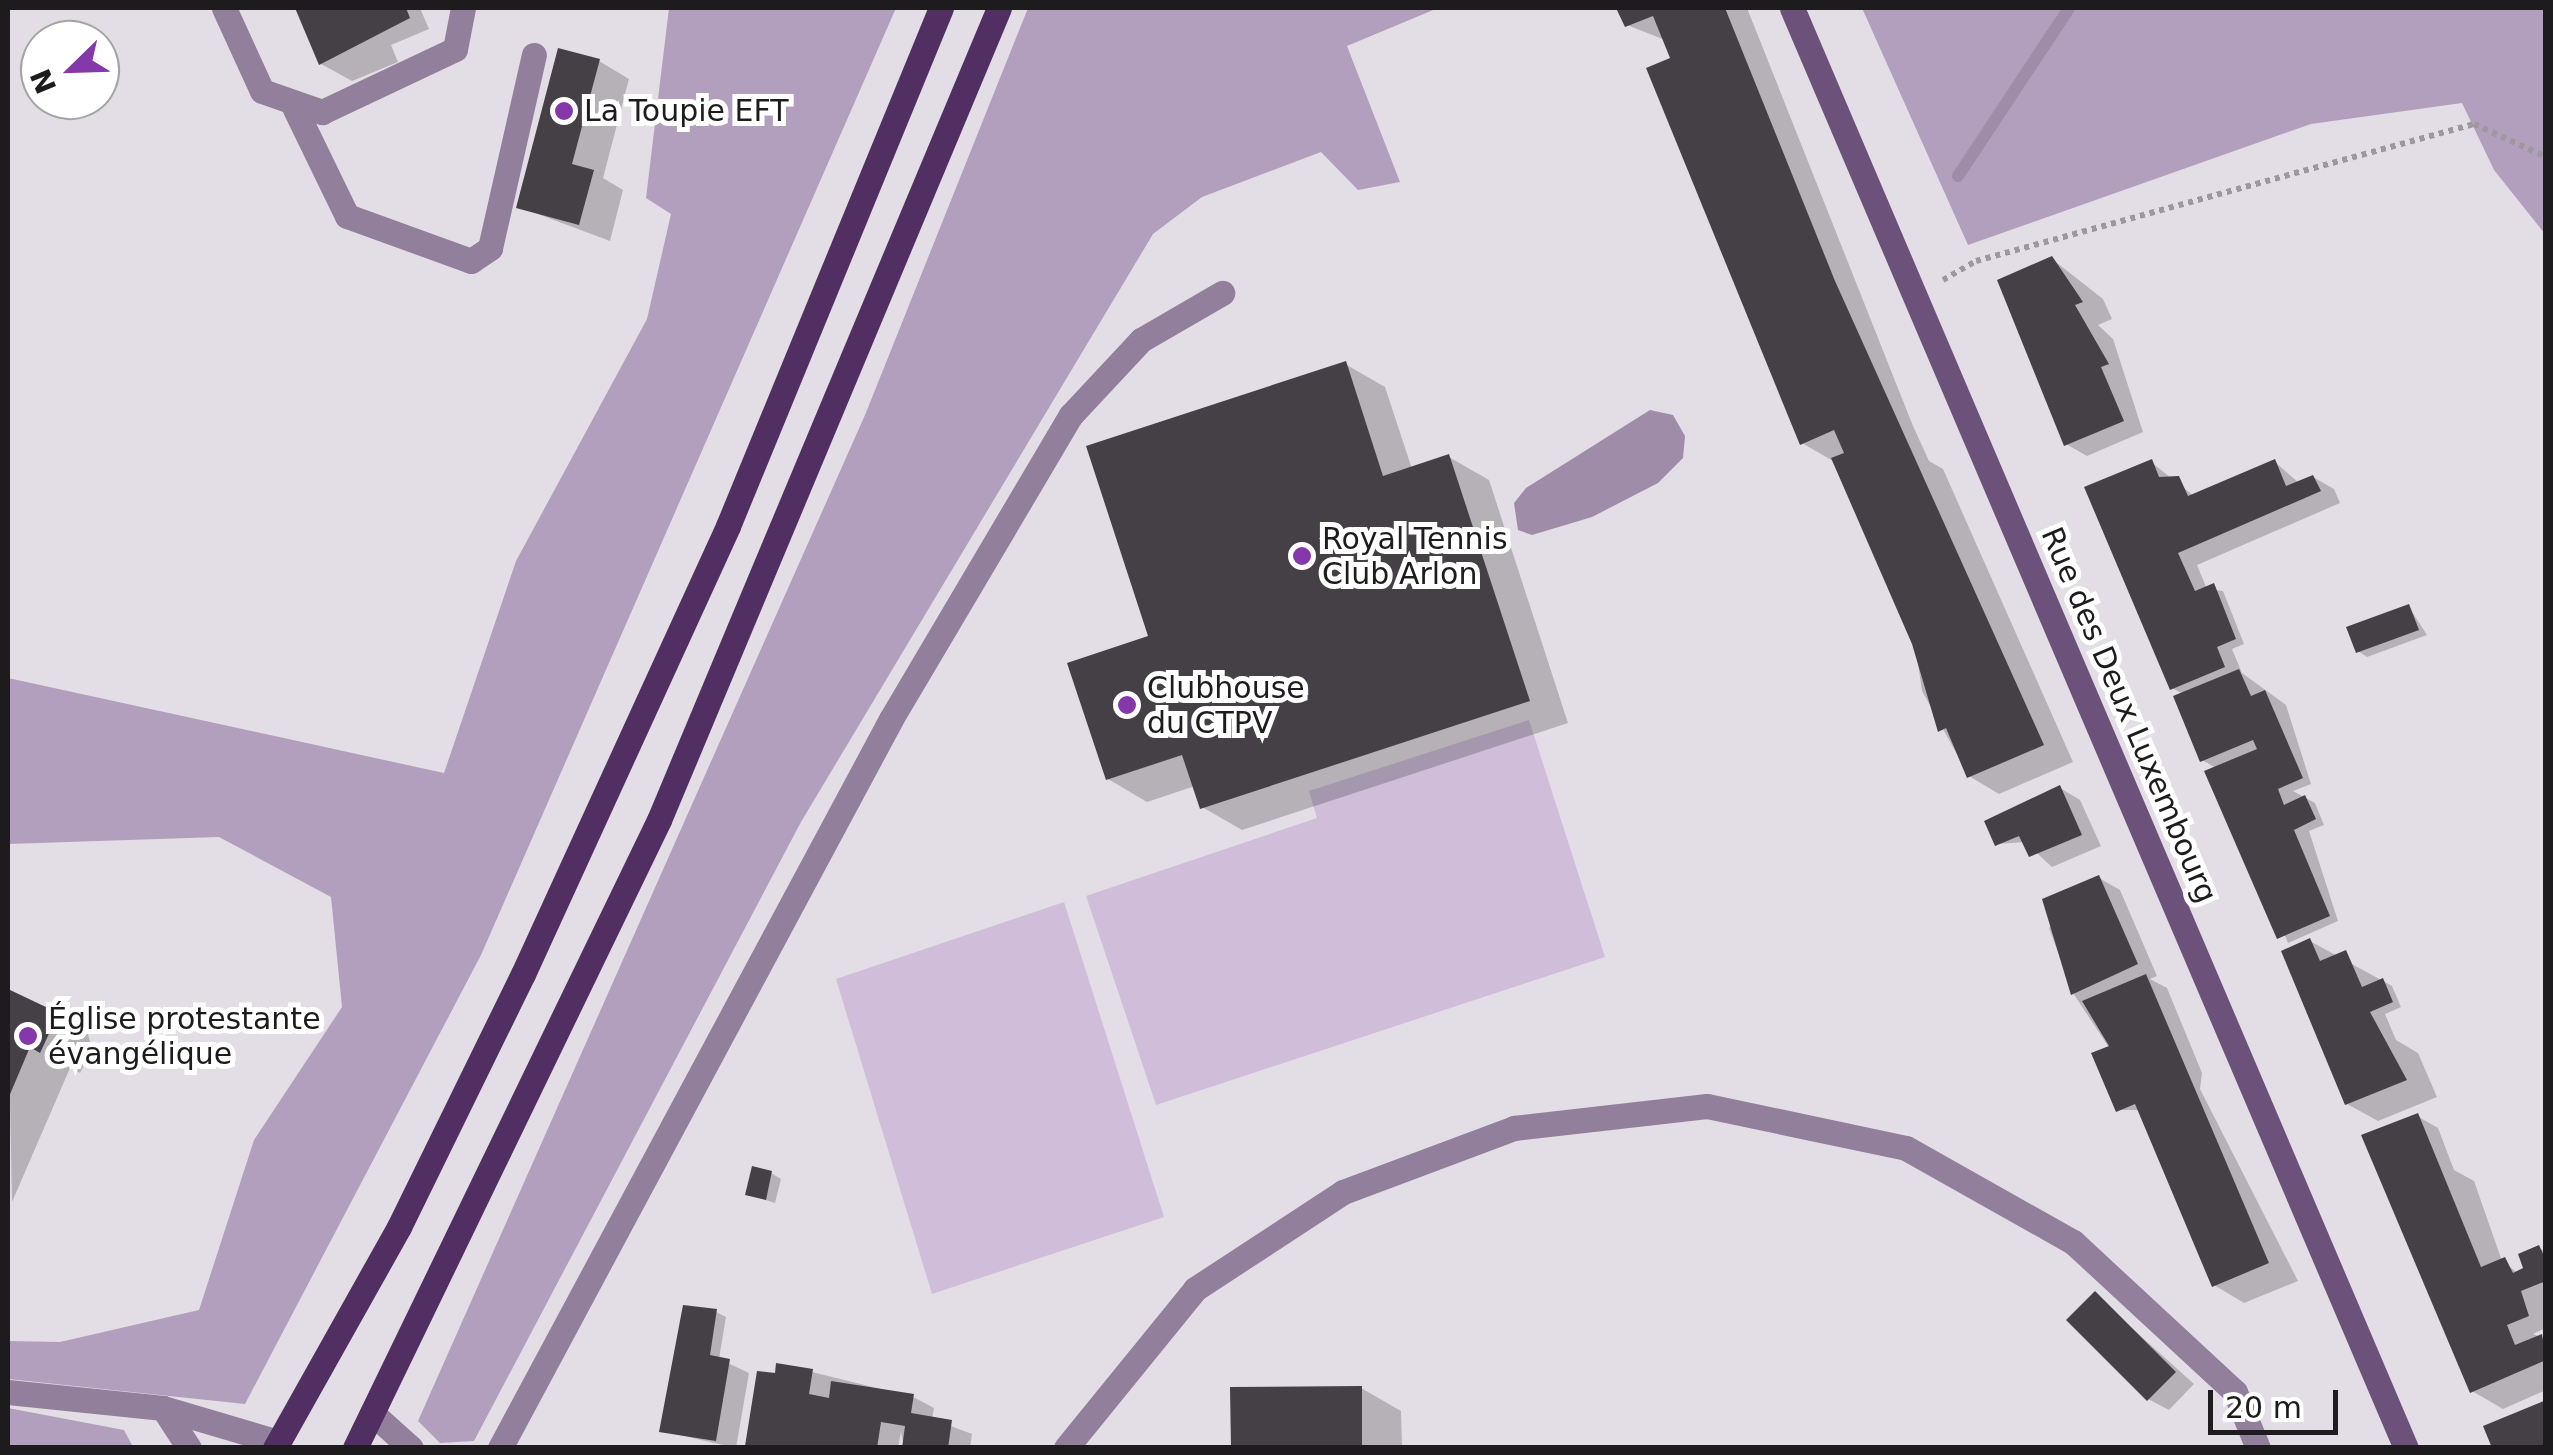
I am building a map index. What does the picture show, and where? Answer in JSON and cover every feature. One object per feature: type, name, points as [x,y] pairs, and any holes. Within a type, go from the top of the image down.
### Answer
[{"type":"main road","points":[[276,1445],[399,1227],[523,974],[728,526],[941,8]]},
{"type":"main road","points":[[355,1448],[659,820],[999,8]]},
{"type":"street","points":[[224,8],[262,91],[295,108],[322,112],[455,49],[463,8]]},
{"type":"street","name":"Rue des Deux Luxembourg","points":[[1792,8],[2406,1448]]},
{"type":"street","points":[[295,108],[346,216],[471,261],[490,248],[534,56]]},
{"type":"street","points":[[500,1448],[892,718],[1071,415],[1141,340],[1222,293]]},
{"type":"street","points":[[1066,1448],[1092,1405],[1194,1290],[1344,1192],[1514,1128],[1708,1106],[1906,1148],[2073,1242],[2235,1392],[2258,1448]]},
{"type":"street","points":[[8,1392],[163,1408],[276,1445]]},
{"type":"street","points":[[163,1408],[189,1448]]},
{"type":"street","points":[[372,1413],[411,1448]]},
{"type":"path","points":[[1915,295],[1976,261],[2474,124],[2546,157]]},
{"type":"shaded area","points":[[669,8],[896,8],[481,955],[245,1404],[8,1379],[8,1341],[60,1342],[199,1310],[254,1140],[342,1007],[331,897],[219,837],[8,844],[8,678],[444,773],[516,561],[647,319],[671,214],[646,198]]},
{"type":"shaded area","points":[[1028,8],[1438,8],[1347,46],[1400,182],[1358,190],[1321,152],[1202,197],[1153,234],[801,822],[474,1441],[440,1443],[418,1421],[865,415]]},
{"type":"shaded area","points":[[1862,8],[2545,8],[2545,234],[2494,170],[2462,103],[2311,124],[1968,245]]},
{"type":"shaded area","points":[[1650,410],[1673,415],[1685,436],[1683,458],[1658,483],[1592,517],[1532,535],[1518,530],[1514,503],[1526,488]]},
{"type":"shaded area","points":[[1529,720],[1605,957],[1156,1105],[1086,896],[1317,818],[1309,791]]},
{"type":"shaded area","points":[[1064,902],[1164,1217],[932,1294],[836,979]]},
{"type":"shaded area","points":[[8,1408],[124,1430],[133,1447],[8,1447]]},
{"type":"building","points":[[295,8],[406,8],[410,18],[319,65]]},
{"type":"building","points":[[1616,8],[1725,8],[1835,281],[2044,745],[1967,778],[1946,728],[1938,732],[1912,644],[1831,458],[1844,453],[1834,430],[1800,445],[1646,68],[1670,58],[1653,16],[1625,27]]},
{"type":"building","name":"La Toupie EFT","points":[[558,48],[600,59],[572,164],[594,170],[579,225],[516,208]]},
{"type":"building","points":[[2052,256],[2083,302],[2075,305],[2109,364],[2101,367],[2124,421],[2064,446],[1997,280]]},
{"type":"building","name":"Royal Tennis Club Arlon","points":[[1346,361],[1383,476],[1449,454],[1530,701],[1200,809],[1182,755],[1106,780],[1067,663],[1148,636],[1086,446]]},
{"type":"building","points":[[2152,459],[2159,477],[2179,476],[2188,496],[2275,459],[2286,486],[2313,475],[2321,491],[2178,553],[2195,591],[2214,583],[2236,639],[2217,647],[2225,667],[2170,690],[2084,487]]},
{"type":"building","points":[[2409,604],[2419,630],[2356,653],[2346,627]]},
{"type":"building","points":[[2239,669],[2251,696],[2265,690],[2303,778],[2278,789],[2284,805],[2305,795],[2316,819],[2294,830],[2330,916],[2277,939],[2204,771],[2257,749],[2253,740],[2200,762],[2173,696]]},
{"type":"building","points":[[2060,785],[2082,835],[2029,857],[2019,836],[1995,846],[1984,821]]},
{"type":"building","points":[[2099,875],[2138,964],[2071,995],[2042,899]]},
{"type":"building","points":[[2310,938],[2320,961],[2346,950],[2362,987],[2383,978],[2393,1002],[2370,1012],[2407,1080],[2345,1105],[2281,951]]},
{"type":"building","points":[[2146,974],[2269,1263],[2212,1287],[2135,1104],[2116,1112],[2091,1053],[2109,1046],[2082,1001]]},
{"type":"building","name":"Église protestante évangélique","points":[[8,989],[48,1008],[53,1025],[40,1053],[30,1047],[8,1099]]},
{"type":"building","points":[[2418,1113],[2481,1267],[2505,1257],[2513,1273],[2523,1268],[2518,1254],[2539,1245],[2546,1260],[2546,1281],[2521,1291],[2529,1316],[2507,1325],[2515,1345],[2542,1334],[2546,1360],[2470,1393],[2361,1135]]},
{"type":"building","points":[[752,1166],[772,1171],[766,1200],[745,1195]]},
{"type":"building","points":[[2095,1291],[2176,1372],[2147,1401],[2066,1320]]},
{"type":"building","points":[[683,1305],[717,1309],[710,1355],[730,1359],[716,1441],[659,1432]]},
{"type":"building","points":[[776,1363],[813,1369],[809,1394],[829,1398],[831,1381],[914,1394],[911,1413],[952,1420],[948,1448],[902,1448],[905,1426],[881,1422],[877,1448],[745,1446],[757,1371],[775,1373]]},
{"type":"building","points":[[1362,1386],[1362,1448],[1231,1448],[1230,1387]]},
{"type":"building","points":[[2546,1400],[2546,1448],[2492,1448],[2483,1426]]},
{"type":"waterway","points":[[1958,176],[2069,8]]},
{"type":"place","name":"La Toupie EFT","points":[[564,111]]},
{"type":"place","name":"Royal Tennis Club Arlon","points":[[1302,556]]},
{"type":"place","name":"Clubhouse du CTPV","points":[[1127,705]]},
{"type":"place","name":"Église protestante évangélique","points":[[28,1036]]}]
